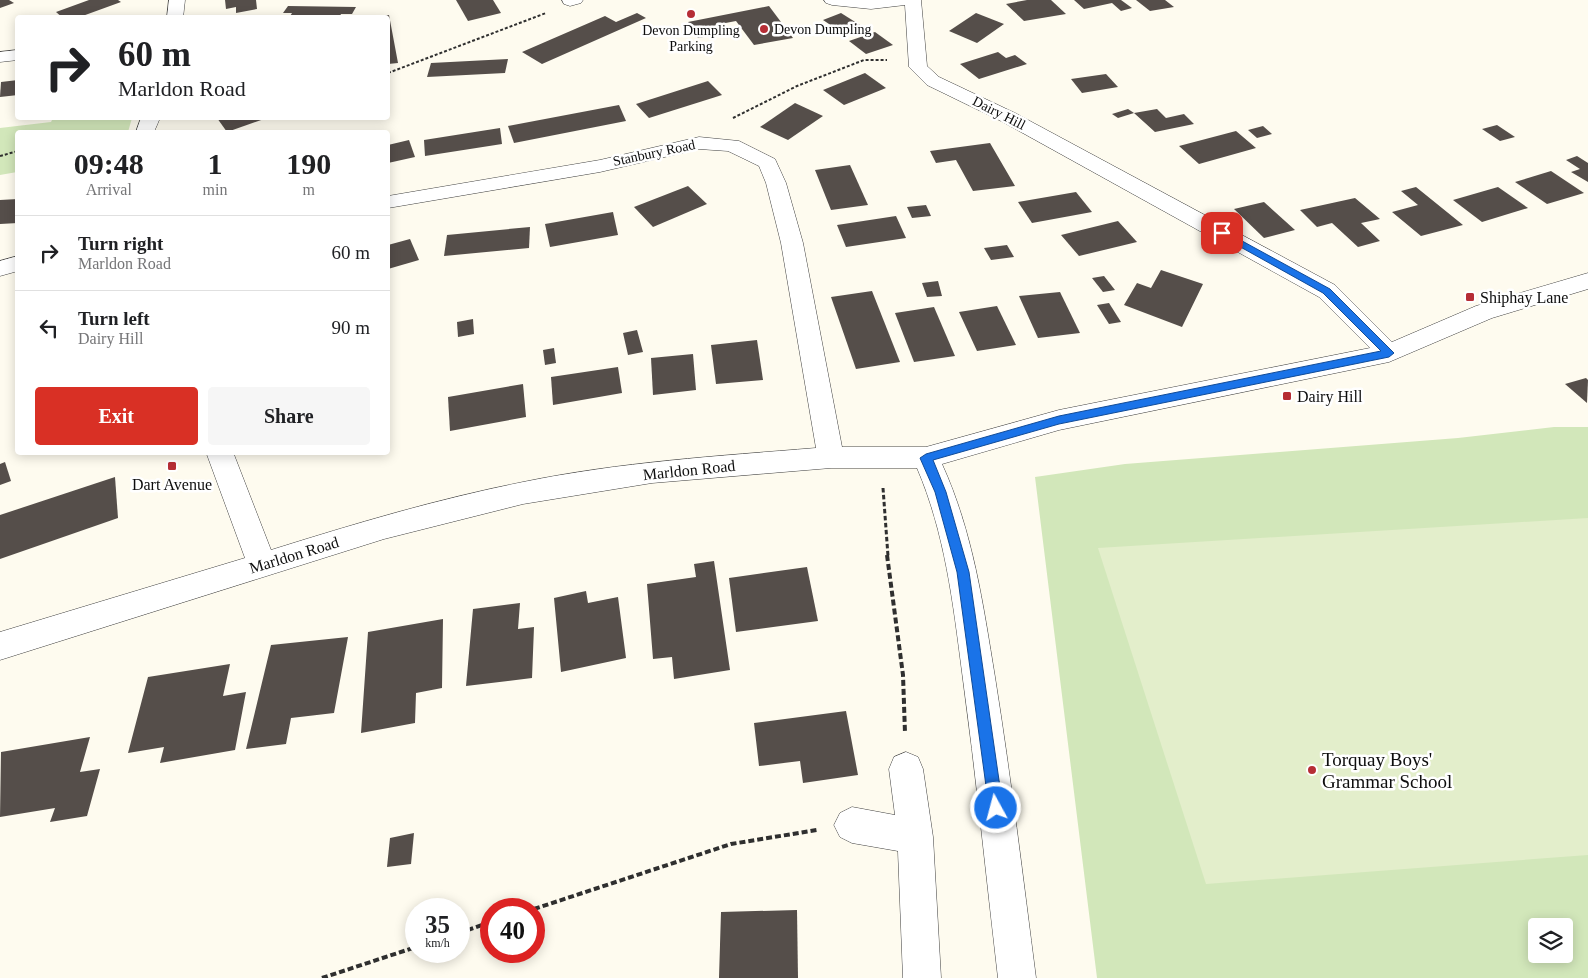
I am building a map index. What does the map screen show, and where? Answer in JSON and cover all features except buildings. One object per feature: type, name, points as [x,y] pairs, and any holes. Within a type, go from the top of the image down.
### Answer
[{"type":"street","points":[[175,15],[177,0]]},
{"type":"street","points":[[832,0],[871,4],[907,0]]},
{"type":"street","name":"Dairy Hill","points":[[913,0],[918,67],[933,81],[1025,126],[1326,291],[1389,353]]},
{"type":"street","points":[[0,57],[15,56]]},
{"type":"street","name":"Stanbury Road","points":[[390,202],[600,166],[699,143],[732,145],[768,163],[776,183],[792,243],[831,457]]},
{"type":"street","points":[[0,269],[15,264]]},
{"type":"street","name":"Marldon Road","points":[[0,646],[384,527],[523,493],[652,472],[831,457],[926,458],[1059,420],[1389,353],[1484,312],[1588,281]]},
{"type":"street","points":[[219,455],[262,565]]},
{"type":"street","points":[[926,458],[940,492],[963,572],[984,714],[1018,978]]},
{"type":"street","points":[[906,769],[915,837],[922,978]]},
{"type":"street","points":[[852,825],[915,837]]},
{"type":"path","points":[[390,72],[556,10],[573,1]]},
{"type":"path","points":[[706,143],[708,130],[798,86],[864,60],[890,60]]},
{"type":"path","points":[[0,156],[15,152]]},
{"type":"path","points":[[881,457],[886,537],[903,675],[906,769]]},
{"type":"path","points":[[545,905],[730,844],[852,825]]},
{"type":"path","points":[[322,978],[405,950]]},
{"type":"green space","points":[[52,120],[131,120],[129,130],[15,130],[15,172],[0,175],[0,128],[51,122]]},
{"type":"green space","name":"Torquay Boys' Grammar School","points":[[1554,427],[1588,427],[1588,978],[1097,978],[1035,477],[1125,464],[1458,438]]},
{"type":"green space","points":[[1588,518],[1588,855],[1206,884],[1098,548]]},
{"type":"place","name":"Devon Dumpling Parking","points":[[691,14]]},
{"type":"place","name":"Devon Dumpling","points":[[764,29]]},
{"type":"place","name":"Shiphay Lane","points":[[1470,297]]},
{"type":"place","name":"Dairy Hill","points":[[1287,396]]},
{"type":"place","name":"Dart Avenue","points":[[172,466]]},
{"type":"place","name":"Torquay Boys' Grammar School","points":[[1312,770]]},
{"type":"route","points":[[996,808],[963,572],[940,492],[926,458],[1059,420],[1389,353],[1326,291],[1222,233]]}]
